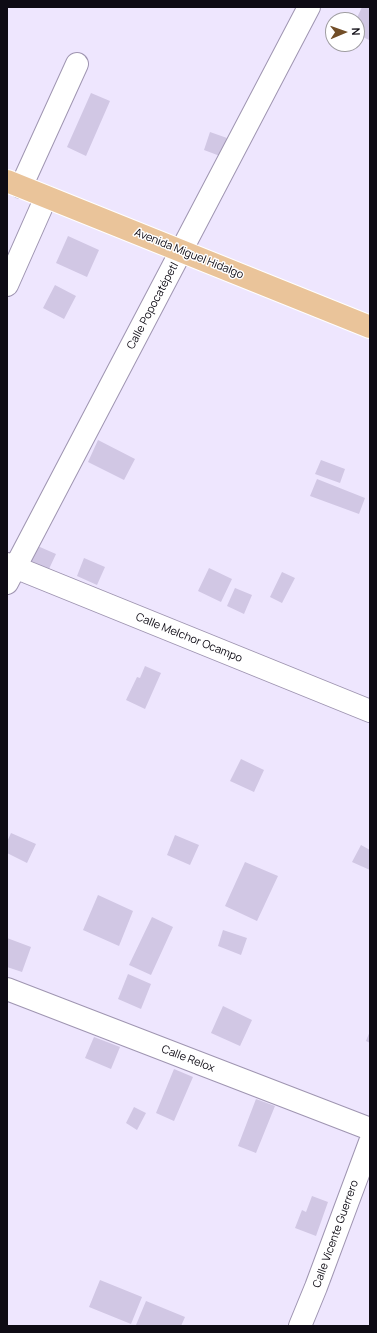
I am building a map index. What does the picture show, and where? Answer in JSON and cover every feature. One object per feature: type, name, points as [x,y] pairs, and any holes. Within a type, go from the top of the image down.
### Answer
[{"type":"main road","name":"Avenida Miguel Hidalgo","points":[[14,184],[370,327]]},
{"type":"street","name":"Calle Popocatépetl","points":[[10,572],[182,252],[309,7]]},
{"type":"street","points":[[14,184],[77,64]]},
{"type":"street","points":[[7,285],[46,197]]},
{"type":"street","name":"Calle Melchor Ocampo","points":[[10,572],[370,711]]},
{"type":"street","name":"Calle Relox","points":[[7,990],[370,1129]]},
{"type":"street","name":"Calle Vicente Guerrero","points":[[300,1326],[370,1142]]},
{"type":"building","points":[[362,7],[370,7],[369,40],[365,38],[365,12],[360,12]]},
{"type":"building","points":[[91,93],[110,101],[86,156],[67,147]]},
{"type":"building","points":[[210,132],[227,138],[220,156],[204,150]]},
{"type":"building","points":[[68,236],[99,250],[87,277],[56,263]]},
{"type":"building","points":[[55,285],[76,296],[64,319],[43,308]]},
{"type":"building","points":[[98,440],[135,459],[124,480],[88,462]]},
{"type":"building","points":[[321,460],[345,469],[340,483],[315,474]]},
{"type":"building","points":[[317,479],[365,498],[359,514],[310,496]]},
{"type":"building","points":[[33,544],[56,554],[49,569],[26,560]]},
{"type":"building","points":[[84,558],[105,567],[97,585],[77,576]]},
{"type":"building","points":[[209,568],[232,579],[221,602],[198,591]]},
{"type":"building","points":[[282,572],[295,578],[282,603],[270,597]]},
{"type":"building","points":[[235,588],[252,595],[244,614],[227,606]]},
{"type":"building","points":[[145,666],[161,673],[145,709],[126,700],[137,677],[140,678]]},
{"type":"building","points":[[241,759],[264,770],[254,792],[230,781]]},
{"type":"building","points":[[11,833],[36,844],[27,863],[7,853],[7,842]]},
{"type":"building","points":[[175,835],[199,845],[190,865],[167,855]]},
{"type":"building","points":[[361,845],[370,850],[370,870],[352,862]]},
{"type":"building","points":[[245,862],[278,876],[257,921],[225,906]]},
{"type":"building","points":[[98,895],[133,911],[119,946],[83,930]]},
{"type":"building","points":[[152,917],[173,927],[151,975],[129,965]]},
{"type":"building","points":[[223,930],[247,938],[241,955],[218,946]]},
{"type":"building","points":[[7,938],[31,947],[22,972],[7,967]]},
{"type":"building","points":[[128,974],[151,984],[141,1009],[118,999]]},
{"type":"building","points":[[223,1006],[252,1020],[240,1046],[211,1033]]},
{"type":"building","points":[[370,1031],[370,1043],[366,1041]]},
{"type":"building","points":[[94,1037],[120,1047],[111,1069],[85,1058]]},
{"type":"building","points":[[174,1069],[193,1077],[174,1121],[156,1113]]},
{"type":"building","points":[[256,1099],[275,1106],[256,1153],[238,1146]]},
{"type":"building","points":[[134,1107],[146,1113],[137,1130],[126,1123]]},
{"type":"building","points":[[312,1196],[328,1202],[316,1236],[295,1228],[302,1210],[306,1212]]},
{"type":"building","points":[[100,1280],[142,1297],[131,1324],[89,1307]]},
{"type":"building","points":[[146,1301],[185,1317],[181,1326],[136,1325]]}]
